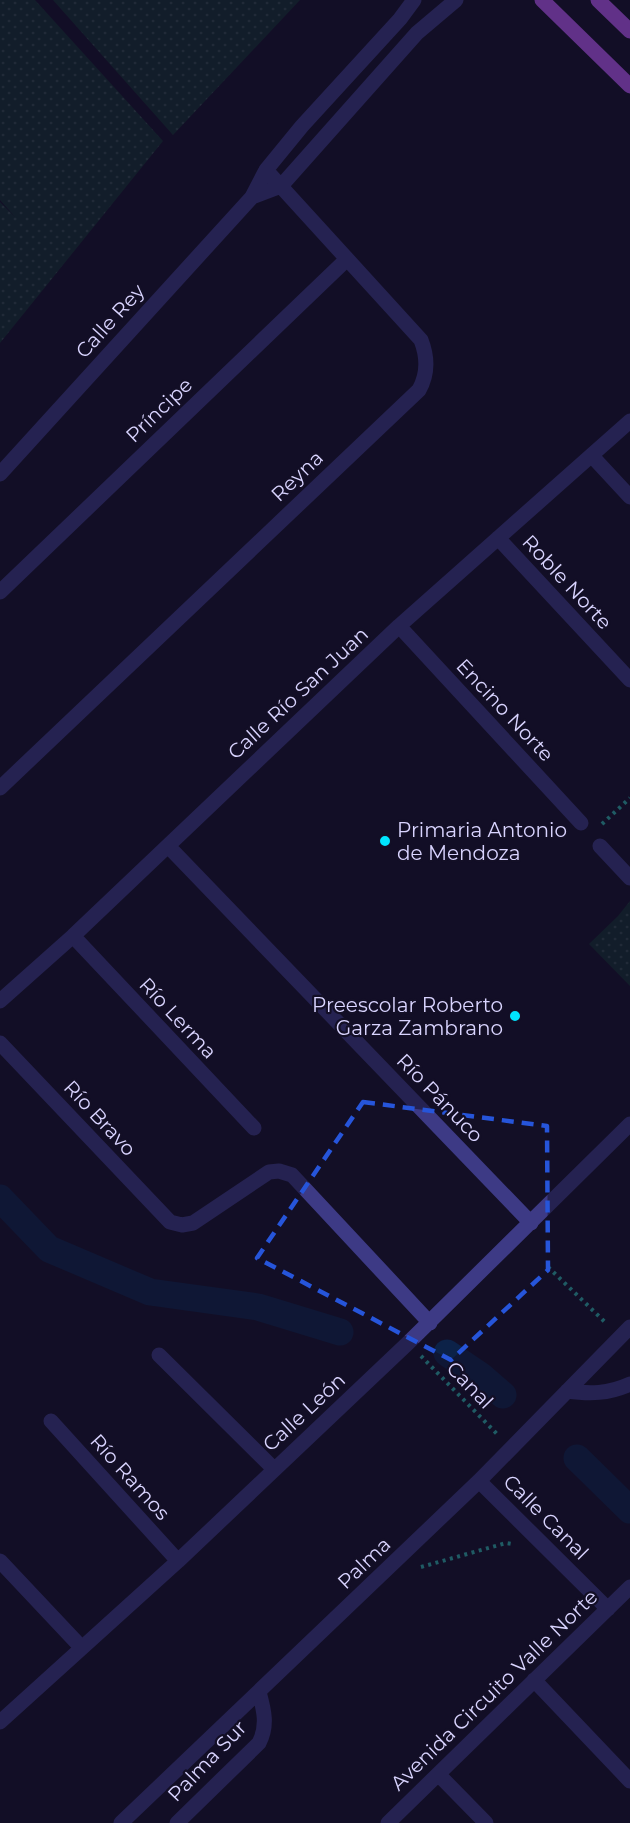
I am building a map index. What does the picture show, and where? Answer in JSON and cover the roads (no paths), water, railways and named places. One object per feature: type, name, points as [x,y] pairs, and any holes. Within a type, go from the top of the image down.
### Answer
[{"type":"main road","points":[[542,0],[630,86]]},
{"type":"main road","points":[[552,0],[569,26]]},
{"type":"main road","points":[[598,0],[630,31]]},
{"type":"street","name":"Calle Rey","points":[[0,474],[252,197],[266,170],[302,126],[400,19],[414,0]]},
{"type":"street","name":"Calle Rey","points":[[252,197],[281,186],[417,33],[456,0]]},
{"type":"street","points":[[400,19],[417,33]]},
{"type":"street","name":"Reyna","points":[[0,788],[418,390],[424,381],[425,351],[421,340],[266,170]]},
{"type":"street","name":"Príncipe","points":[[0,592],[346,259]]},
{"type":"street","name":"Calle Río San Juan","points":[[0,1000],[73,936],[399,626],[630,421]]},
{"type":"street","points":[[592,456],[630,496]]},
{"type":"street","name":"Roble Norte","points":[[498,538],[630,680]]},
{"type":"street","name":"Encino Norte","points":[[399,626],[581,823]]},
{"type":"street","name":"Río Pánuco","points":[[168,846],[531,1223]]},
{"type":"street","points":[[600,846],[630,878]]},
{"type":"street","name":"Río Lerma","points":[[73,936],[254,1128]]},
{"type":"street","name":"Río Bravo","points":[[0,1043],[170,1222],[182,1225],[193,1223],[269,1172],[279,1171],[292,1175],[430,1323]]},
{"type":"street","name":"Calle León","points":[[0,1722],[178,1561],[430,1323],[630,1124]]},
{"type":"street","name":"Palma","points":[[121,1823],[479,1481],[625,1332]]},
{"type":"street","points":[[159,1355],[274,1469]]},
{"type":"street","points":[[567,1391],[591,1395],[614,1391],[630,1384]]},
{"type":"street","name":"Río Ramos","points":[[51,1421],[178,1561]]},
{"type":"street","name":"Calle Canal","points":[[479,1481],[608,1609]]},
{"type":"street","points":[[0,1561],[81,1647]]},
{"type":"street","name":"Avenida Circuito Valle Norte","points":[[388,1823],[608,1609],[629,1592]]},
{"type":"street","points":[[534,1680],[630,1781]]},
{"type":"street","name":"Palma Sur","points":[[177,1823],[259,1743],[264,1734],[265,1725],[265,1714],[259,1692]]},
{"type":"street","points":[[438,1774],[486,1823]]},
{"type":"waterway","points":[[0,1198],[49,1249],[150,1292],[258,1307],[340,1332]]},
{"type":"waterway","points":[[447,1353],[481,1376],[503,1395]]},
{"type":"waterway","points":[[577,1458],[630,1510]]},
{"type":"place","name":"Primaria Antonio de Mendoza","points":[[385,841]]},
{"type":"place","name":"Preescolar Roberto Garza Zambrano","points":[[515,1016]]}]
